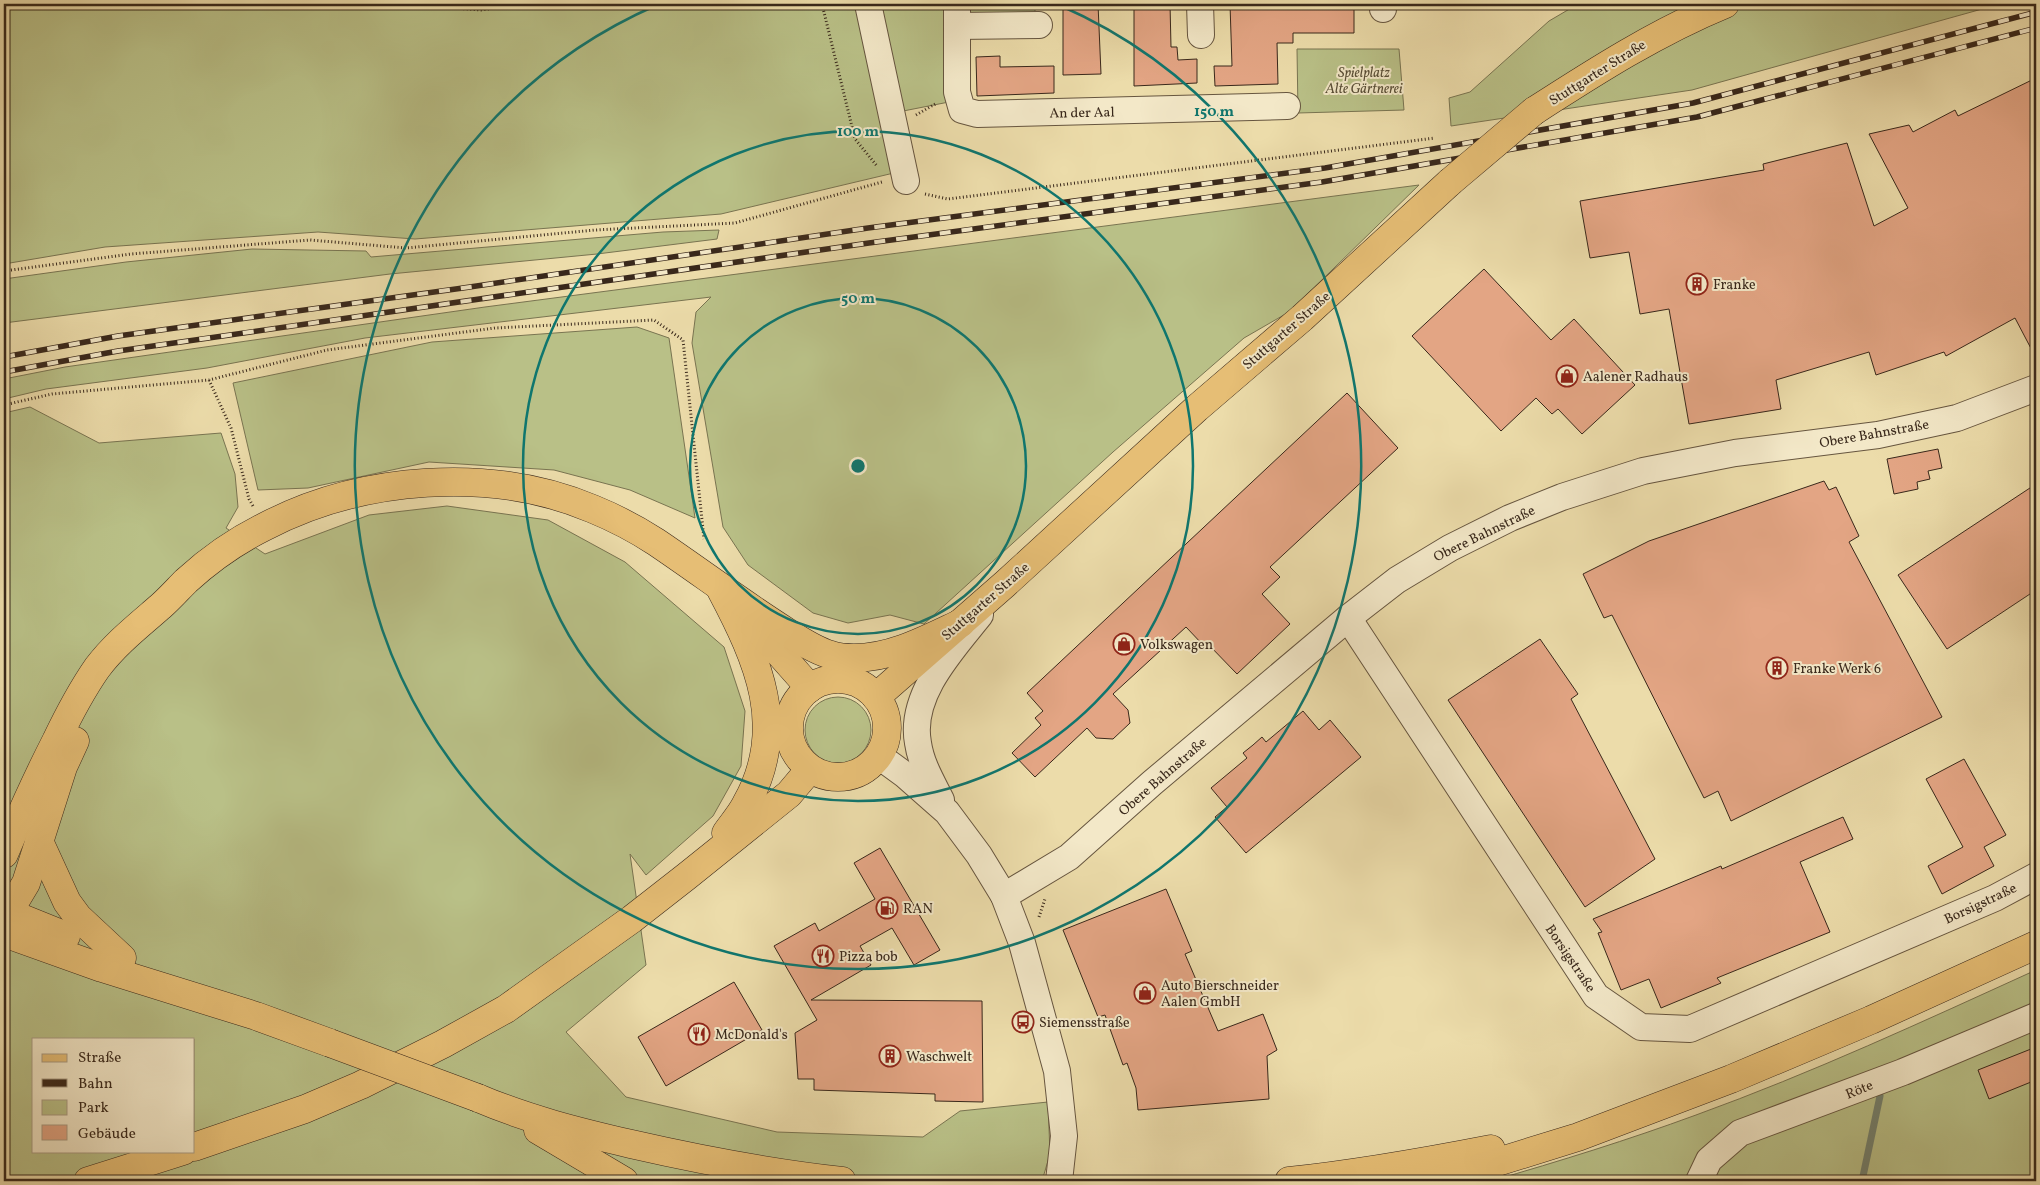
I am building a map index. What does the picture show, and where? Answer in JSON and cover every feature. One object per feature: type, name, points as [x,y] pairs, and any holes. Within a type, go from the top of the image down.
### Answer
[{"type":"main road","name":"Stuttgarter Straße","points":[[876,697],[1005,584],[1197,408],[1302,318],[1450,182],[1534,111],[1619,56],[1696,16],[1724,4]]},
{"type":"main road","points":[[4,854],[30,795],[66,722],[91,677],[117,644],[211,560],[265,526],[327,501],[364,492],[406,485],[474,482],[524,488],[559,496],[624,524],[654,541],[721,588],[807,644],[830,655],[852,658],[892,652],[961,623]]},
{"type":"main road","points":[[721,588],[810,688]]},
{"type":"main road","points":[[687,876],[723,836],[745,806],[762,768],[767,737],[763,692],[753,655],[721,588]]},
{"type":"main road","points":[[4,918],[26,883],[63,767],[94,700],[130,644],[162,605]]},
{"type":"main road","points":[[845,680],[862,685],[876,697],[886,715],[888,726],[884,747],[869,768],[855,775],[840,778],[824,776],[801,762],[794,751],[789,729],[794,706],[810,688],[821,682],[845,680]]},
{"type":"main road","points":[[195,1148],[305,1109],[361,1085],[506,1009],[632,919],[687,876],[789,794],[810,769]]},
{"type":"main road","points":[[4,822],[12,816],[30,795]]},
{"type":"main road","points":[[39,841],[67,902],[84,922],[122,958]]},
{"type":"main road","points":[[4,918],[122,958],[256,1016]]},
{"type":"main road","points":[[4,918],[102,968],[256,1016],[478,1098],[509,1112],[624,1181]]},
{"type":"main road","points":[[1436,1181],[1569,1140],[1731,1079],[1853,1028],[2036,945]]},
{"type":"main road","points":[[509,1112],[584,1133],[680,1156],[758,1171],[842,1181]]},
{"type":"main road","points":[[1288,1181],[1344,1175],[1421,1163],[1620,1120]]},
{"type":"main road","points":[[88,1181],[180,1152]]},
{"type":"street","points":[[868,4],[894,127],[897,180]]},
{"type":"street","points":[[1200,4],[1201,35]]},
{"type":"street","name":"An der Aal","points":[[1039,25],[957,15],[957,92],[962,110],[977,114],[1287,106]]},
{"type":"street","name":"Obere Bahnstraße","points":[[1004,896],[1069,857],[1348,618],[1397,580],[1450,548],[1510,518],[1562,498],[1652,470],[1735,453],[1878,435],[1957,418],[2036,388]]},
{"type":"street","points":[[1005,584],[936,674],[922,703],[917,729],[918,742],[928,776],[947,812],[979,855],[1004,896],[1022,944],[1057,1071],[1064,1136],[1059,1181]]},
{"type":"street","name":"Borsigstraße","points":[[1348,618],[1596,996],[1641,1027],[1690,1029],[1995,898],[2036,876]]},
{"type":"street","points":[[879,756],[905,775],[947,812]]},
{"type":"street","name":"Röte","points":[[1699,1181],[1709,1160],[1740,1133],[1859,1089],[2036,1016]]},
{"type":"path","points":[[397,4],[482,10],[519,4]]},
{"type":"path","points":[[822,4],[855,139],[897,180],[927,196],[948,199],[1435,138]]},
{"type":"path","points":[[894,127],[957,92]]},
{"type":"path","points":[[4,270],[131,254],[310,240],[406,248],[596,230],[735,223],[897,180]]},
{"type":"path","points":[[4,405],[52,394],[209,380],[337,348],[495,328],[654,320],[683,340],[704,538]]},
{"type":"path","points":[[209,380],[231,428],[249,499],[265,526]]},
{"type":"green space","points":[[4,4],[950,4],[954,101],[888,114],[898,172],[721,214],[415,239],[318,232],[105,247],[4,264]]},
{"type":"green space","points":[[962,4],[1035,4],[1035,21],[962,22]]},
{"type":"green space","points":[[1578,4],[2000,4],[1692,90],[1451,126],[1449,98],[1470,92],[1549,21]]},
{"type":"green space","name":"Spielplatz Alte Gärtnerei","points":[[1297,49],[1399,49],[1404,110],[1298,113]]},
{"type":"green space","points":[[1419,185],[1289,312],[1244,338],[1113,452],[924,624],[890,615],[848,623],[813,613],[748,565],[723,527],[692,343],[696,312],[711,297],[365,338],[207,368],[46,389],[4,399],[4,379],[65,367],[485,307]]},
{"type":"green space","points":[[719,230],[717,239],[597,254],[390,274],[4,323],[4,279],[126,262],[252,249],[366,251],[371,257],[663,232]]},
{"type":"green space","points":[[637,327],[669,338],[695,518],[630,490],[554,470],[429,462],[308,488],[258,490],[233,383],[432,342]]},
{"type":"green space","points":[[30,407],[99,443],[221,433],[235,474],[238,507],[226,528],[265,554],[369,515],[447,506],[548,520],[625,562],[724,647],[745,711],[741,766],[713,816],[646,875],[630,854],[646,965],[566,1032],[626,1097],[777,1132],[923,1137],[960,1111],[1048,1102],[1050,1154],[1042,1181],[4,1181],[4,413]]},
{"type":"green space","points":[[844,697],[862,706],[869,717],[871,730],[869,743],[862,754],[851,761],[832,763],[814,754],[807,743],[805,724],[814,706],[825,699]]},
{"type":"green space","points":[[2036,970],[2036,1181],[1491,1181],[1619,1142],[1739,1099],[1868,1046]]},
{"type":"building","points":[[1063,4],[1098,4],[1101,74],[1063,75]]},
{"type":"building","points":[[1134,4],[1170,4],[1171,47],[1177,47],[1178,60],[1197,59],[1197,83],[1134,86]]},
{"type":"building","points":[[1230,4],[1354,4],[1354,33],[1293,33],[1293,43],[1277,43],[1278,84],[1215,86],[1214,66],[1232,66]]},
{"type":"building","points":[[1000,56],[1000,67],[1054,66],[1054,93],[977,96],[976,57]]},
{"type":"building","points":[[2036,78],[2036,358],[2015,318],[1946,356],[1944,352],[1876,375],[1869,352],[1776,380],[1781,409],[1689,424],[1669,309],[1640,314],[1629,252],[1590,258],[1580,201],[1764,170],[1763,164],[1847,143],[1874,226],[1908,208],[1869,134],[1909,125],[1913,132],[1955,110],[1958,116]]},
{"type":"building","points":[[1484,269],[1551,340],[1574,319],[1635,385],[1582,434],[1558,409],[1552,414],[1536,398],[1501,431],[1412,336]]},
{"type":"building","name":"Volkswagen","points":[[1347,393],[1398,448],[1270,567],[1280,577],[1262,594],[1290,624],[1237,674],[1207,643],[1204,646],[1186,627],[1113,694],[1128,710],[1130,723],[1113,739],[1096,738],[1087,728],[1035,777],[1012,753],[1041,725],[1035,718],[1043,711],[1027,693]]},
{"type":"building","points":[[1938,449],[1942,468],[1928,471],[1930,479],[1917,482],[1918,489],[1894,494],[1887,459]]},
{"type":"building","name":"Franke Werk 6","points":[[1824,481],[1829,490],[1836,487],[1859,536],[1849,542],[1942,717],[1731,821],[1718,791],[1704,798],[1612,615],[1604,618],[1583,574],[1649,541]]},
{"type":"building","points":[[2036,484],[2036,590],[1947,649],[1898,575]]},
{"type":"building","points":[[1540,639],[1578,694],[1571,699],[1655,859],[1585,907],[1448,700]]},
{"type":"building","points":[[1303,711],[1319,730],[1330,720],[1361,757],[1246,853],[1215,817],[1227,807],[1211,788],[1247,758],[1243,753],[1262,737],[1266,742]]},
{"type":"building","points":[[1964,759],[2006,835],[1984,847],[1994,866],[1942,894],[1928,866],[1963,847],[1926,779]]},
{"type":"building","points":[[1843,817],[1853,839],[1800,862],[1830,932],[1717,978],[1721,983],[1661,1008],[1649,979],[1621,990],[1598,933],[1602,932],[1593,919],[1721,866],[1722,869]]},
{"type":"building","name":"Waschwelt","points":[[880,848],[940,950],[914,965],[892,928],[860,946],[871,965],[811,1000],[982,1001],[983,1102],[935,1101],[935,1094],[814,1090],[814,1079],[798,1079],[795,1033],[817,1020],[774,946],[815,923],[819,931],[875,899],[854,863]]},
{"type":"building","name":"Auto Bierschneider Aalen GmbH","points":[[1166,889],[1192,951],[1185,954],[1218,1031],[1263,1014],[1277,1050],[1267,1056],[1269,1099],[1138,1110],[1136,1088],[1127,1063],[1123,1065],[1105,1015],[1098,1017],[1063,930]]},
{"type":"building","points":[[734,982],[762,1030],[666,1086],[638,1037]]},
{"type":"building","points":[[2031,1049],[2036,1062],[2036,1080],[1989,1099],[1978,1070]]},
{"type":"waterway","points":[[1862,1181],[1880,1096]]},
{"type":"railway","points":[[4,357],[118,336],[463,288],[868,228],[1325,168],[1693,103],[2036,12]]},
{"type":"railway","points":[[4,372],[118,351],[869,243],[1322,182],[1697,117],[2036,28]]},
{"type":"place","name":"Franke","points":[[1697,284]]},
{"type":"place","name":"Aalener Radhaus","points":[[1567,376]]},
{"type":"place","name":"Volkswagen","points":[[1124,644]]},
{"type":"place","name":"Franke Werk 6","points":[[1777,668]]},
{"type":"place","name":"RAN","points":[[887,908]]},
{"type":"place","name":"Pizza bob","points":[[823,956]]},
{"type":"place","name":"Auto Bierschneider Aalen GmbH","points":[[1145,993]]},
{"type":"place","name":"Siemensstraße","points":[[1023,1022]]},
{"type":"place","name":"McDonald's","points":[[699,1034]]},
{"type":"place","name":"Waschwelt","points":[[890,1056]]}]
